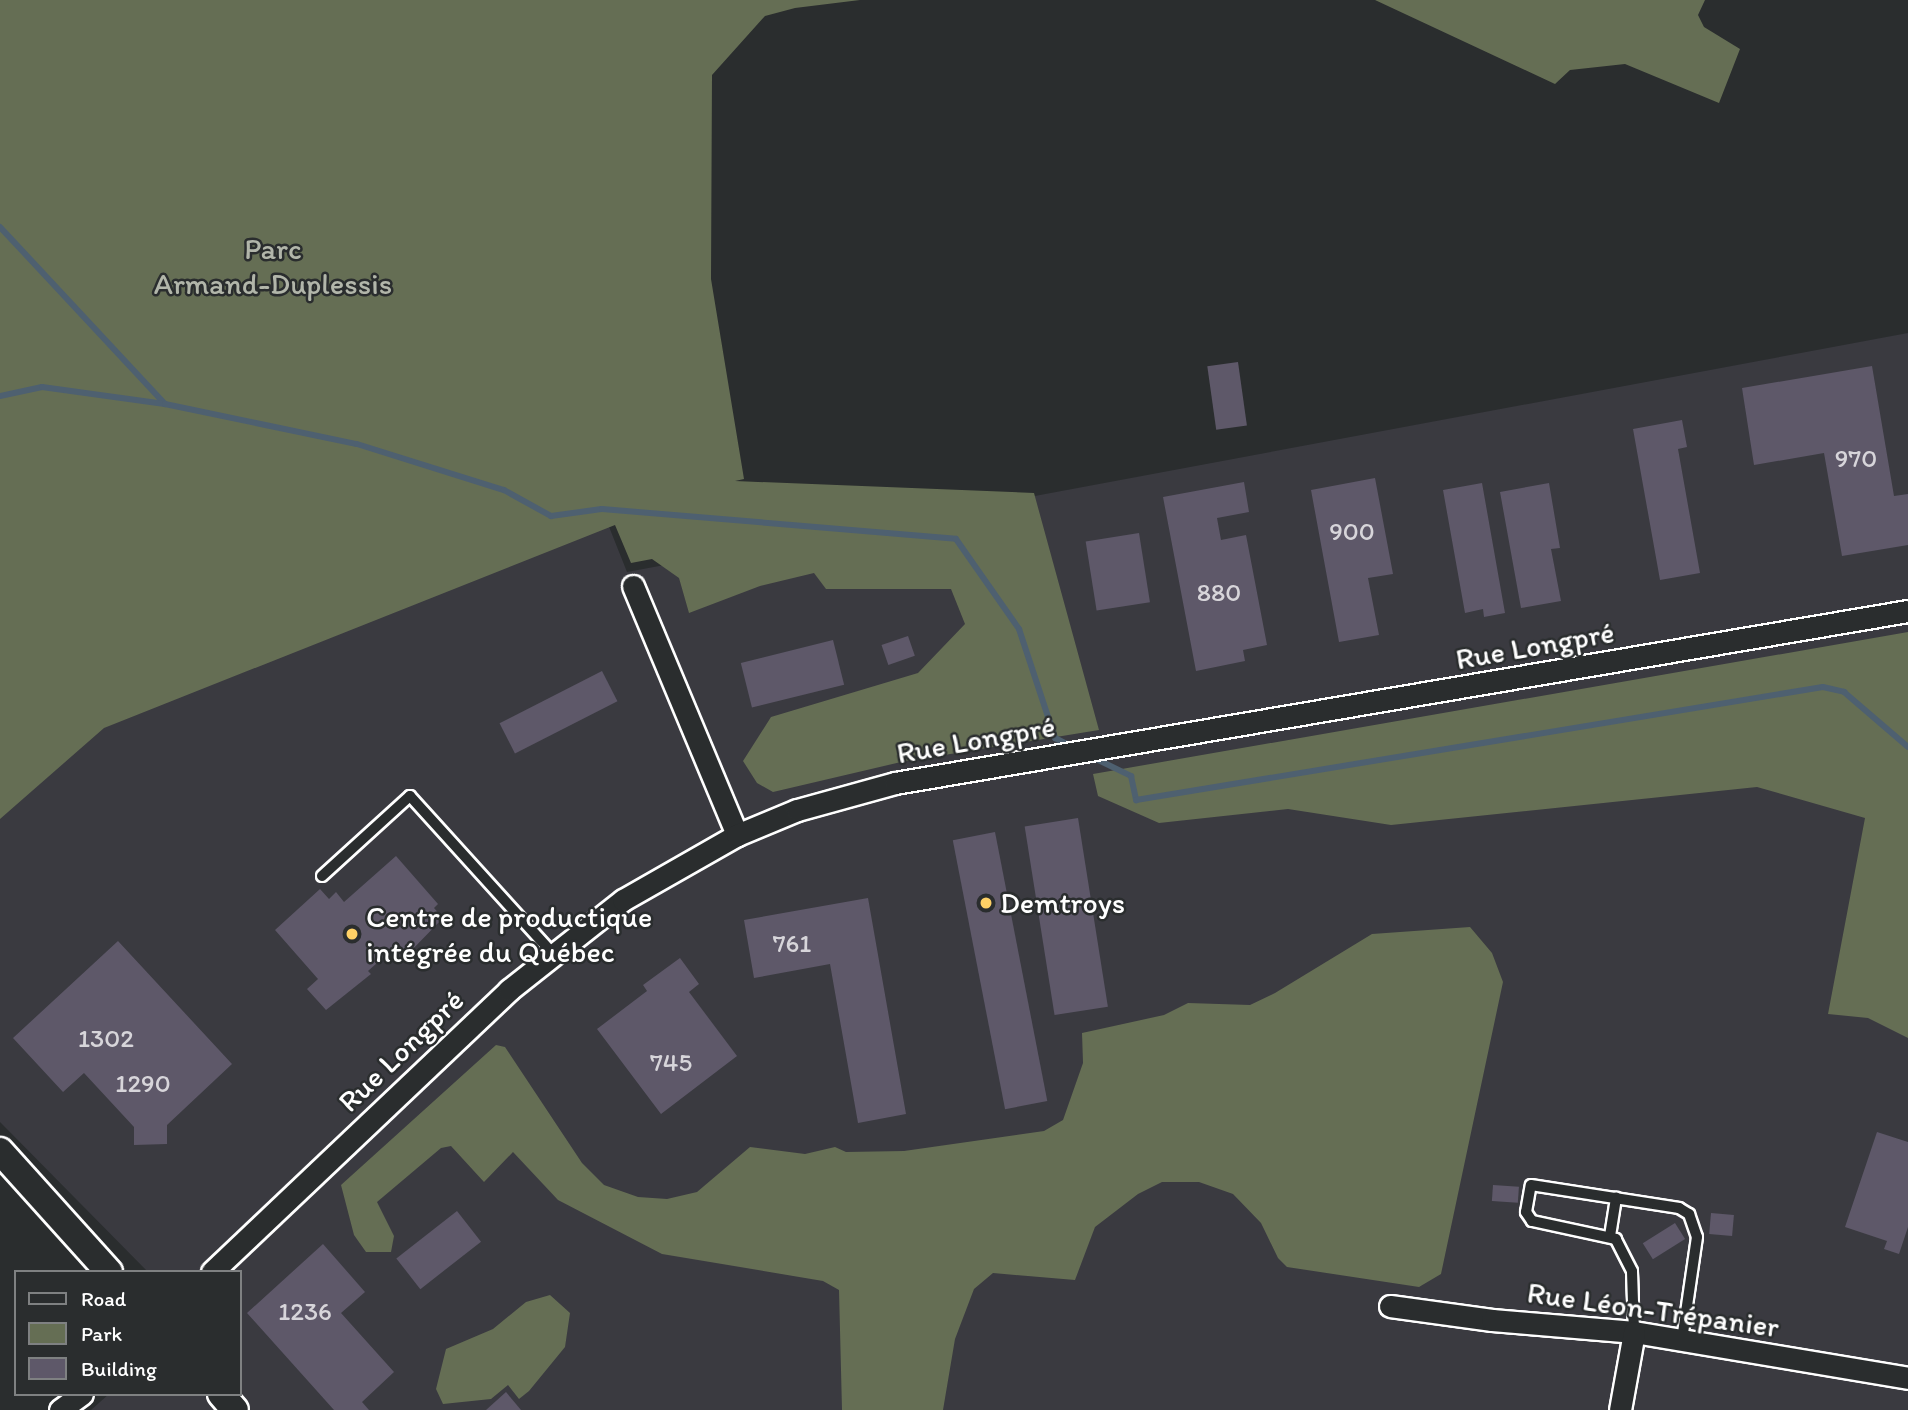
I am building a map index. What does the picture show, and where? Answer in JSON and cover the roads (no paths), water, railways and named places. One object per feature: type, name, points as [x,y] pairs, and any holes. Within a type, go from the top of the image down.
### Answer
[{"type":"street","points":[[634,586],[737,835]]},
{"type":"street","name":"Rue Longpré","points":[[214,1270],[509,990],[624,900],[737,835],[797,810],[895,783],[1908,611]]},
{"type":"street","points":[[0,1151],[107,1270]]},
{"type":"street","name":"Rue Léon-Trépanier","points":[[1390,1306],[1492,1320],[1634,1332],[1908,1378]]},
{"type":"street","points":[[1620,1410],[1634,1332]]},
{"type":"street","points":[[60,1410],[79,1396]]},
{"type":"street","points":[[223,1396],[235,1410]]},
{"type":"lane","points":[[322,876],[410,796],[554,955]]},
{"type":"lane","points":[[1634,1332],[1631,1265],[1616,1239],[1532,1222],[1526,1212],[1530,1189],[1536,1183],[1679,1208],[1693,1221],[1697,1237],[1682,1340]]},
{"type":"lane","points":[[1610,1236],[1616,1197]]},
{"type":"waterway","points":[[0,227],[165,404]]},
{"type":"waterway","points":[[0,396],[42,387],[165,404],[357,444],[504,490],[551,516],[602,509],[956,539],[1019,629],[1055,738],[1071,746]]},
{"type":"waterway","points":[[1090,756],[1131,776],[1136,800],[1823,687],[1844,692],[1908,747]]},
{"type":"place","name":"Demtroys","points":[[986,903]]},
{"type":"place","name":"Centre de productique intégrée du Québec","points":[[352,934]]},
{"type":"park label","name":"Parc Armand-Duplessis","points":[[273,266]]}]
